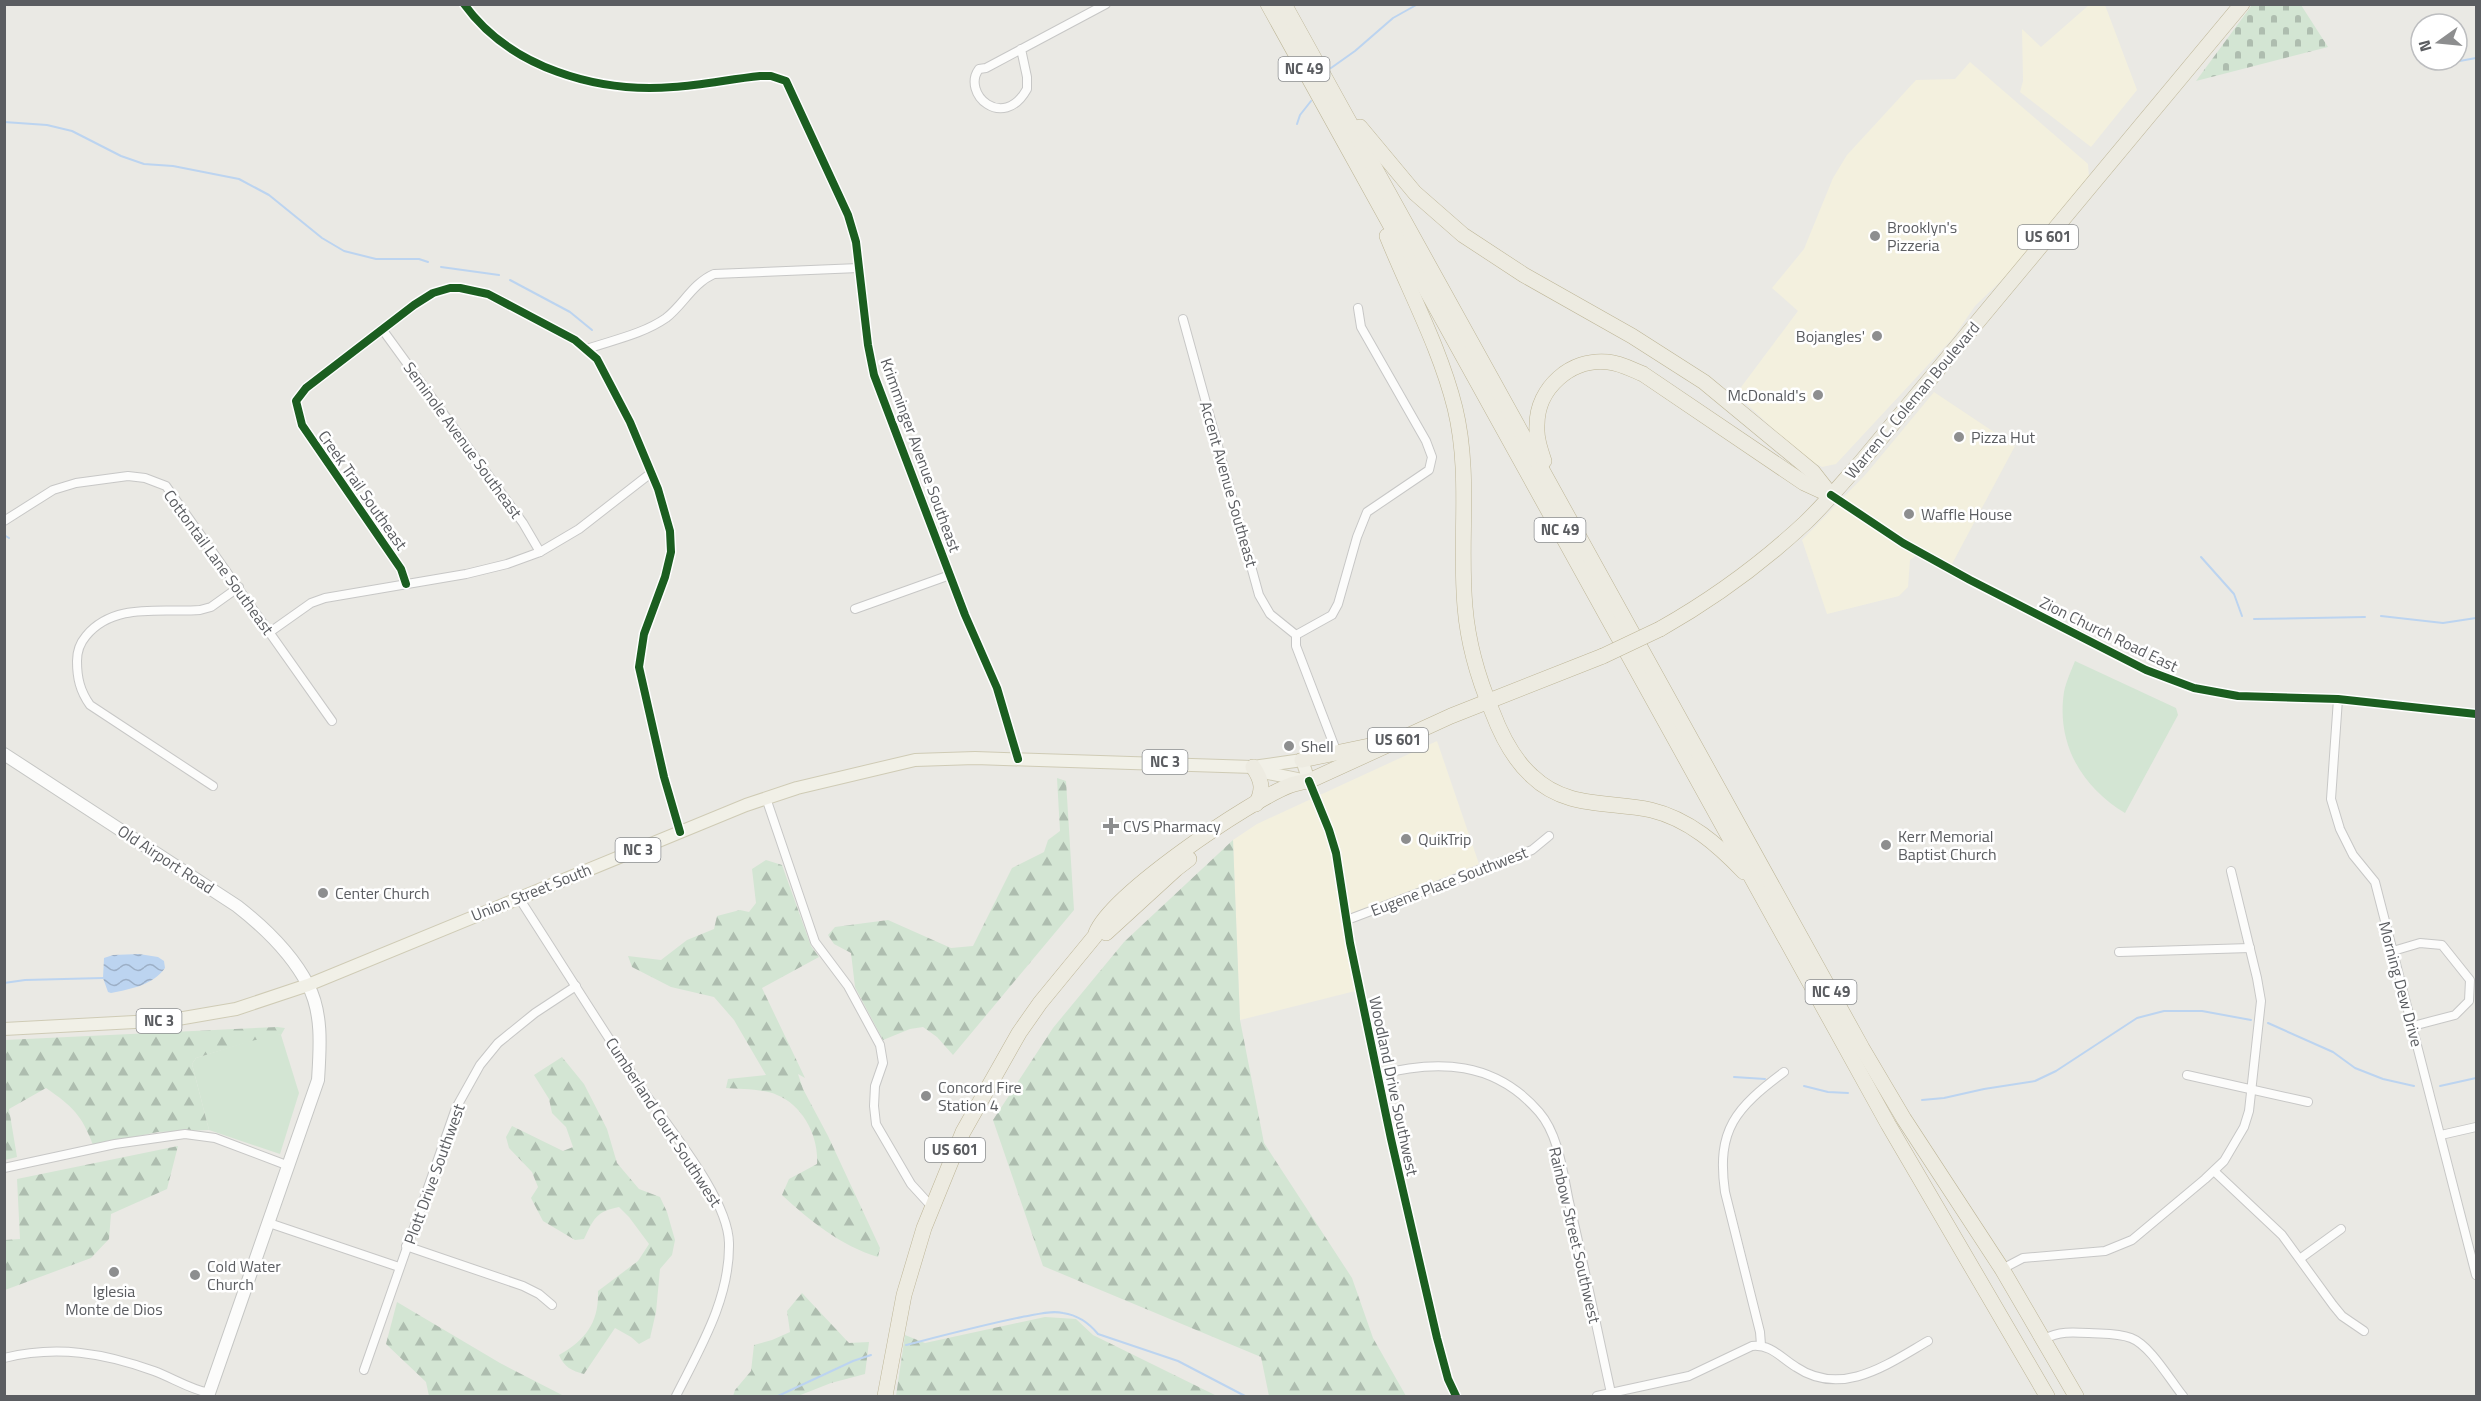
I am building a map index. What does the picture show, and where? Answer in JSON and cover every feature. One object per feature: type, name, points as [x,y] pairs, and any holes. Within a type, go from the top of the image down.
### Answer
[{"type":"highway","name":"NC 49","points":[[1268,4],[1931,1200],[2048,1396]]},
{"type":"highway","name":"NC 49","points":[[1284,4],[1879,1078],[2002,1269],[2076,1396]]},
{"type":"highway","name":"Warren C. Coleman Boulevard","points":[[885,1396],[904,1295],[932,1207],[963,1132],[1019,1033],[1040,1003],[1095,936],[1097,929],[1145,880],[1212,830],[1256,804],[1291,785],[1309,781],[1398,740],[1603,656],[1660,629],[1720,592],[1753,567],[1806,522],[1878,442],[2242,4]]},
{"type":"highway","points":[[1330,88],[1391,166],[1439,216],[1493,256],[1632,336],[1704,382],[1813,472],[1831,495]]},
{"type":"highway","points":[[1361,172],[1433,344],[1455,409],[1464,471],[1464,573],[1467,626],[1476,665],[1498,727],[1519,763],[1551,791],[1570,799],[1643,809],[1675,819],[1698,831],[1716,845],[1758,888]]},
{"type":"highway","points":[[1556,496],[1539,443],[1536,425],[1539,409],[1552,384],[1563,374],[1576,366],[1606,362],[1622,365],[1642,374],[1804,483],[1831,495]]},
{"type":"highway","points":[[1302,760],[1398,740]]},
{"type":"highway","points":[[1253,767],[1260,777],[1262,787],[1256,804]]},
{"type":"highway","name":"Warren C. Coleman Boulevard","points":[[1095,936],[1104,935],[1176,869],[1243,822],[1295,795],[1309,781]]},
{"type":"highway","points":[[2025,1357],[2033,1352],[2043,1358],[2065,1396]]},
{"type":"main road","name":"Old Airport Road","points":[[4,754],[237,906],[262,926],[308,985]]},
{"type":"main road","name":"Union Street South","points":[[308,985],[766,798],[797,788],[913,760],[975,758],[1253,767],[1302,760]]},
{"type":"main road","points":[[1302,760],[1309,781]]},
{"type":"main road","name":"Union Street South","points":[[1253,767],[1268,773],[1309,781]]},
{"type":"main road","points":[[209,1395],[318,1080],[320,1045],[318,1019],[308,985]]},
{"type":"main road","name":"NC 3","points":[[4,1029],[172,1020],[236,1009],[308,985]]},
{"type":"street","name":"Krimminger Avenue Southeast","points":[[464,4],[490,35],[519,54],[583,81],[608,85],[670,88],[771,76],[786,81],[792,89],[816,149],[844,204],[856,242],[868,345],[874,375],[950,575],[997,688],[1018,759]]},
{"type":"street","points":[[1020,49],[1027,77],[1027,89],[1012,105],[1001,110],[992,108],[977,91],[973,82],[979,69],[986,68],[1020,49],[1106,4]]},
{"type":"street","points":[[587,349],[654,325],[674,311],[700,282],[714,274],[859,268]]},
{"type":"street","points":[[382,329],[434,293],[460,288],[479,291],[497,298],[587,349],[605,371],[630,422],[668,516],[671,552],[665,577],[644,634],[639,667],[664,777],[680,832]]},
{"type":"street","points":[[1337,753],[1296,646],[1296,635],[1332,615],[1338,604],[1367,512],[1422,476],[1429,470],[1432,463],[1432,456],[1426,441],[1361,327],[1358,308]]},
{"type":"street","name":"Accent Avenue Southeast","points":[[1183,319],[1259,595],[1270,614],[1296,635]]},
{"type":"street","name":"Creek Trail Southeast","points":[[382,329],[306,388],[296,401],[297,412],[302,425],[401,569],[406,584]]},
{"type":"street","name":"Seminole Avenue Southeast","points":[[382,329],[517,515],[540,552]]},
{"type":"street","points":[[270,632],[311,603],[325,598],[466,574],[507,564],[540,552],[579,529],[651,472]]},
{"type":"street","name":"Cottontail Lane Southeast","points":[[4,521],[34,501],[62,487],[128,476],[144,478],[166,486],[332,721]]},
{"type":"street","name":"Zion Church Road East","points":[[1831,495],[1903,543],[2146,670],[2209,691],[2238,696],[2338,699],[2476,714]]},
{"type":"street","points":[[855,609],[950,575]]},
{"type":"street","points":[[213,786],[90,705],[80,689],[76,658],[81,642],[99,622],[108,617],[124,613],[200,610],[211,607],[239,587]]},
{"type":"street","name":"Morning Dew Drive","points":[[2338,699],[2331,799],[2340,829],[2353,855],[2375,882],[2476,1275]]},
{"type":"street","name":"Woodland Drive Southwest","points":[[1309,781],[1334,841],[1377,1075],[1437,1338],[1448,1379],[1456,1396]]},
{"type":"street","points":[[766,798],[815,942],[848,986],[880,1045],[883,1063],[875,1086],[876,1124],[911,1184],[932,1207]]},
{"type":"street","name":"Eugene Place Southwest","points":[[1347,920],[1533,850],[1549,836]]},
{"type":"street","points":[[2002,1269],[2023,1258],[2088,1254],[2120,1246],[2148,1228],[2214,1171],[2233,1149],[2244,1127],[2253,1090],[2260,1000],[2250,948],[2230,871]]},
{"type":"street","name":"Cumberland Court Southwest","points":[[519,898],[715,1195],[726,1225],[729,1241],[728,1275],[710,1328],[676,1396]]},
{"type":"street","points":[[2393,951],[2420,943],[2442,945],[2470,980],[2469,1002],[2455,1015],[2413,1026]]},
{"type":"street","points":[[2119,952],[2250,948]]},
{"type":"street","name":"Plott Drive Southwest","points":[[364,1370],[456,1108],[480,1065],[498,1043],[512,1030],[576,986]]},
{"type":"street","name":"Rainbow Street Southwest","points":[[1377,1075],[1419,1066],[1452,1065],[1470,1068],[1505,1084],[1540,1112],[1557,1150],[1611,1393]]},
{"type":"street","points":[[1761,1345],[1760,1332],[1725,1192],[1723,1176],[1725,1141],[1727,1129],[1745,1104],[1784,1072]]},
{"type":"street","points":[[2187,1075],[2308,1102]]},
{"type":"street","points":[[2441,1135],[2476,1126]]},
{"type":"street","points":[[4,1168],[116,1144],[185,1134],[215,1138],[289,1166]]},
{"type":"street","points":[[2214,1171],[2282,1235],[2342,1316],[2364,1332]]},
{"type":"street","points":[[269,1223],[399,1267]]},
{"type":"street","points":[[2301,1258],[2341,1229]]},
{"type":"street","points":[[406,1246],[522,1286],[539,1294],[552,1305]]},
{"type":"street","points":[[2044,1339],[2052,1335],[2073,1332],[2114,1334],[2134,1339],[2145,1346],[2183,1396]]},
{"type":"street","points":[[1597,1396],[1689,1376],[1743,1349],[1761,1345],[1771,1349],[1808,1374],[1845,1379],[1878,1370],[1928,1341]]},
{"type":"street","points":[[4,1358],[47,1352],[106,1355],[156,1371],[209,1395]]},
{"type":"shaded area","points":[[2089,5],[2105,5],[2137,90],[2091,147],[2020,92],[2023,81],[2022,29],[2041,47]]},
{"type":"shaded area","points":[[1970,62],[2088,164],[2089,177],[2010,272],[1975,306],[1953,338],[1836,464],[1822,467],[1802,456],[1736,394],[1798,311],[1772,288],[1804,249],[1833,178],[1847,155],[1916,80],[1955,79]]},
{"type":"shaded area","points":[[1934,392],[2015,446],[1952,564],[1943,570],[1917,555],[1910,560],[1908,587],[1899,596],[1827,614],[1802,540],[1866,474]]},
{"type":"shaded area","points":[[1437,741],[1479,864],[1349,915],[1363,989],[1240,1020],[1233,840],[1257,824]]},
{"type":"green space","points":[[2252,5],[2301,5],[2328,47],[2196,81]]},
{"type":"green space","points":[[2075,661],[2176,708],[2178,715],[2125,813],[2096,790],[2075,762],[2068,746],[2064,729],[2064,692]]},
{"type":"green space","points":[[1057,778],[1066,781],[1074,910],[953,1055],[937,1037],[923,1027],[910,1029],[883,1040],[855,987],[851,953],[834,944],[828,935],[835,927],[888,920],[951,948],[973,946],[1012,868],[1044,852],[1048,840],[1060,831]]},
{"type":"green space","points":[[1233,840],[1240,1020],[1264,1143],[1352,1278],[1373,1338],[1406,1396],[1269,1396],[1261,1357],[1043,1266],[993,1120],[1053,1028],[1124,942]]},
{"type":"green space","points":[[766,860],[782,865],[811,946],[819,957],[762,988],[805,1078],[798,1074],[803,1089],[828,1136],[880,1248],[878,1257],[838,1239],[803,1214],[782,1195],[789,1179],[817,1164],[815,1143],[802,1114],[786,1100],[766,1092],[726,1088],[728,1079],[766,1075],[734,1020],[714,997],[671,987],[632,967],[628,956],[661,960],[687,940],[714,929],[717,916],[740,910],[749,912],[756,903],[752,869]]},
{"type":"green space","points":[[285,1028],[281,1035],[275,1034],[196,1058],[192,1064],[209,1130],[158,1132],[93,1145],[85,1126],[75,1112],[46,1088],[9,1109],[17,1157],[5,1160],[5,1040]]},
{"type":"green space","points":[[275,1033],[281,1035],[299,1093],[280,1154],[209,1130],[192,1064],[196,1058]]},
{"type":"green space","points":[[562,1057],[584,1084],[607,1129],[617,1163],[639,1189],[660,1197],[675,1240],[672,1255],[660,1269],[656,1312],[650,1338],[639,1344],[615,1328],[584,1374],[569,1368],[559,1355],[577,1343],[589,1329],[596,1312],[598,1291],[638,1261],[649,1244],[619,1207],[605,1211],[596,1217],[584,1239],[575,1240],[543,1221],[531,1198],[538,1187],[532,1172],[509,1148],[506,1137],[512,1126],[563,1151],[573,1147],[566,1127],[552,1113],[549,1099],[534,1075]]},
{"type":"green space","points":[[178,1146],[167,1189],[111,1214],[109,1239],[91,1258],[5,1290],[5,1240],[20,1239],[17,1179]]},
{"type":"green space","points":[[802,1293],[849,1343],[869,1342],[865,1374],[831,1383],[798,1396],[733,1396],[735,1390],[751,1371],[754,1345],[790,1332],[787,1311]]},
{"type":"green space","points":[[397,1302],[500,1363],[564,1396],[429,1396],[426,1382],[386,1344]]},
{"type":"green space","points":[[1045,1317],[1076,1319],[1093,1335],[1217,1396],[896,1396],[905,1335],[925,1343]]},
{"type":"water","points":[[139,954],[158,957],[164,961],[165,968],[154,979],[141,985],[108,992],[103,978],[104,958],[113,955]]},
{"type":"waterway","points":[[1331,68],[1355,51],[1393,18],[1418,4]]},
{"type":"waterway","points":[[2469,59],[2476,58]]},
{"type":"waterway","points":[[1297,124],[1300,115],[1311,101]]},
{"type":"waterway","points":[[4,122],[47,125],[72,131],[121,156],[144,164],[173,166],[239,179],[269,195],[322,238],[344,251],[376,259],[419,259],[428,262]]},
{"type":"waterway","points":[[441,267],[499,275]]},
{"type":"waterway","points":[[510,280],[570,312],[592,330]]},
{"type":"waterway","points":[[4,535],[9,538]]},
{"type":"waterway","points":[[2201,557],[2234,594],[2242,616]]},
{"type":"waterway","points":[[2381,616],[2443,623],[2476,618]]},
{"type":"waterway","points":[[2254,619],[2365,617]]},
{"type":"waterway","points":[[4,983],[25,980],[103,978]]},
{"type":"waterway","points":[[1922,1100],[2035,1081],[2056,1071],[2137,1018],[2164,1011],[2202,1011],[2251,1020]]},
{"type":"waterway","points":[[2268,1023],[2333,1052],[2355,1068],[2383,1079],[2414,1086]]},
{"type":"waterway","points":[[1734,1077],[1765,1079]]},
{"type":"waterway","points":[[2440,1086],[2476,1078]]},
{"type":"waterway","points":[[1804,1086],[1828,1092],[1848,1093]]},
{"type":"waterway","points":[[906,1345],[1007,1320],[1058,1312],[1078,1318],[1098,1334],[1178,1361],[1245,1396]]},
{"type":"waterway","points":[[778,1396],[871,1355]]},
{"type":"cycle path","points":[[464,4],[483,26],[505,45],[557,72],[586,80],[615,86],[644,88],[684,86],[760,76],[771,76],[786,81],[848,215],[856,242],[868,345],[874,375],[965,615],[997,688],[1018,759]]},
{"type":"cycle path","points":[[406,584],[401,569],[302,425],[296,401],[306,388],[433,293],[450,288],[460,288],[488,294],[575,340],[597,359],[630,422],[658,489],[670,531],[671,552],[665,577],[644,634],[639,667],[664,777],[680,832]]},
{"type":"cycle path","points":[[1831,495],[1903,543],[1970,580],[2146,670],[2194,688],[2238,696],[2338,699],[2476,714]]},
{"type":"cycle path","points":[[1309,781],[1336,853],[1350,943],[1391,1139],[1437,1338],[1448,1379],[1456,1396]]},
{"type":"place","name":"Brooklyn's Pizzeria","points":[[1875,236]]},
{"type":"place","name":"Bojangles'","points":[[1877,336]]},
{"type":"place","name":"McDonald's","points":[[1818,395]]},
{"type":"place","name":"Pizza Hut","points":[[1959,437]]},
{"type":"place","name":"Waffle House","points":[[1909,514]]},
{"type":"place","name":"Shell","points":[[1289,746]]},
{"type":"place","name":"CVS Pharmacy","points":[[1111,826]]},
{"type":"place","name":"QuikTrip","points":[[1406,839]]},
{"type":"place","name":"Kerr Memorial Baptist Church","points":[[1886,845]]},
{"type":"place","name":"Center Church","points":[[323,893]]},
{"type":"place","name":"Concord Fire Station 4","points":[[926,1096]]},
{"type":"place","name":"Iglesia Monte de Dios","points":[[114,1272]]},
{"type":"place","name":"Cold Water Church","points":[[195,1275]]}]
